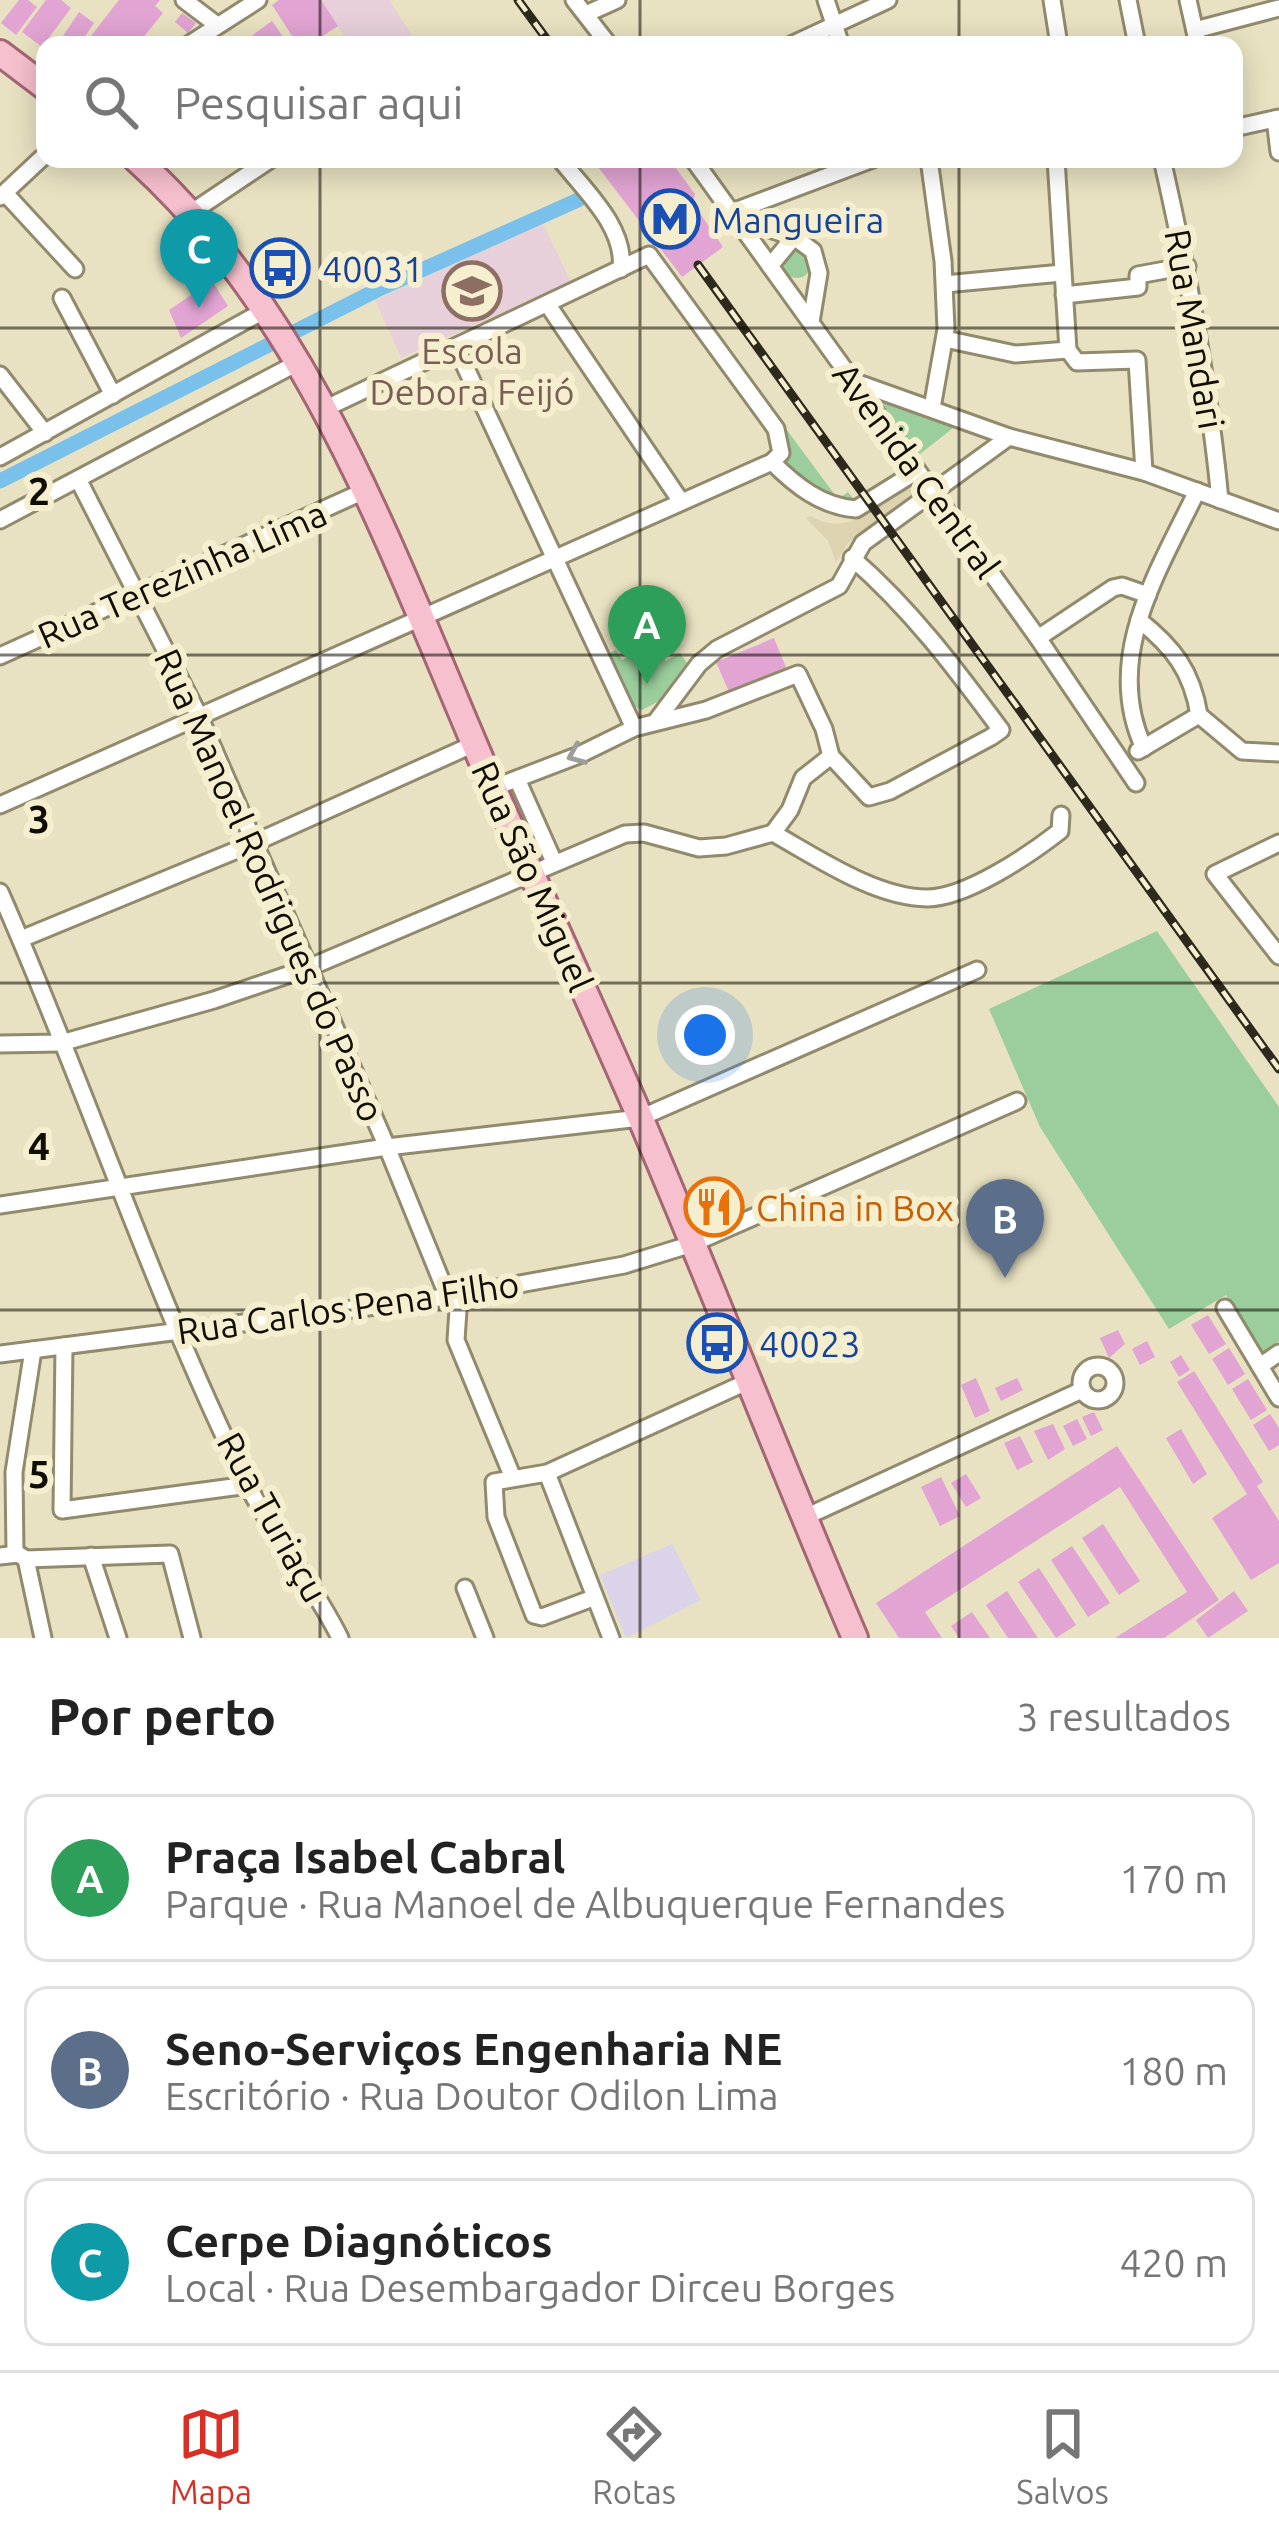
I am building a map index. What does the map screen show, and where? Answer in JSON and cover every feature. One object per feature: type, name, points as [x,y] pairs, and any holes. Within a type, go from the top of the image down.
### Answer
[{"type":"main road","points":[[0,53],[36,80]]},
{"type":"main road","name":"Rua São Miguel","points":[[146,168],[192,212],[288,346],[364,491],[474,744],[505,783],[855,1638]]},
{"type":"street","points":[[184,0],[217,25]]},
{"type":"street","points":[[201,36],[258,0]]},
{"type":"street","points":[[574,0],[602,36]]},
{"type":"street","points":[[586,14],[617,0]]},
{"type":"street","points":[[826,0],[837,36]]},
{"type":"street","points":[[808,36],[888,0]]},
{"type":"street","points":[[1052,0],[1058,36]]},
{"type":"street","points":[[1128,0],[1135,36]]},
{"type":"street","points":[[1189,0],[1196,36]]},
{"type":"street","points":[[1202,36],[1279,8]]},
{"type":"street","points":[[1243,126],[1277,118],[1279,152]]},
{"type":"street","points":[[36,163],[2,195],[75,269]]},
{"type":"street","points":[[192,212],[258,168]]},
{"type":"street","points":[[567,168],[613,229],[621,269]]},
{"type":"street","name":"Avenida Central","points":[[700,168],[1038,638],[1136,783]]},
{"type":"street","points":[[734,215],[850,168]]},
{"type":"street","points":[[930,168],[944,284],[945,339],[932,408]]},
{"type":"street","points":[[1057,168],[1070,352],[1078,362],[1135,358],[1141,387],[1144,472]]},
{"type":"street","name":"Rua Mandari","points":[[1164,168],[1212,410],[1220,500]]},
{"type":"street","points":[[734,215],[814,250],[819,264],[811,322]]},
{"type":"street","points":[[770,266],[794,238]]},
{"type":"street","points":[[0,805],[772,463],[782,453],[776,430],[649,255],[322,410]]},
{"type":"street","points":[[1064,295],[1138,287],[1138,275],[1187,266]]},
{"type":"street","points":[[944,284],[1063,273]]},
{"type":"street","points":[[62,298],[113,395]]},
{"type":"street","points":[[548,305],[680,500]]},
{"type":"street","points":[[0,457],[265,310]]},
{"type":"street","points":[[945,339],[1015,354],[1070,352]]},
{"type":"street","points":[[0,520],[78,479],[288,346]]},
{"type":"street","points":[[457,347],[634,728]]},
{"type":"street","points":[[0,375],[45,434]]},
{"type":"street","points":[[852,381],[1009,437],[1144,472],[1279,521]]},
{"type":"street","points":[[657,720],[699,664],[717,649],[839,586],[852,558],[876,532],[1009,437]]},
{"type":"street","points":[[772,463],[824,502],[856,509],[917,471]]},
{"type":"street","name":"Rua Manoel Rodrigues do Passo","points":[[78,479],[200,718],[454,1296],[455,1340],[513,1478]]},
{"type":"street","name":"Rua Terezinha Lima","points":[[0,656],[364,491]]},
{"type":"street","points":[[1144,748],[1132,723],[1127,669],[1138,620],[1198,491]]},
{"type":"street","points":[[505,783],[634,728],[706,710],[791,675],[802,677],[831,757],[865,795],[874,797],[969,751],[1001,730],[921,626],[852,558]]},
{"type":"street","points":[[1038,638],[1113,588],[1122,586],[1148,595]]},
{"type":"street","points":[[1138,620],[1168,646],[1190,675],[1199,715],[1242,751],[1279,753]]},
{"type":"street","points":[[1123,760],[1199,715]]},
{"type":"street","points":[[21,939],[254,843],[474,744]]},
{"type":"street","points":[[772,833],[790,810],[803,778],[831,757]]},
{"type":"street","points":[[0,1044],[61,1043],[308,968],[633,832],[699,848],[772,833],[855,878],[933,898],[1022,860],[1060,831],[1060,815]]},
{"type":"street","points":[[1279,843],[1215,871],[1279,956]]},
{"type":"street","name":"Rua Turiaçu","points":[[0,892],[248,1485],[340,1638]]},
{"type":"street","points":[[0,1204],[387,1147],[640,1118],[976,970]]},
{"type":"street","name":"Rua Carlos Pena Filho","points":[[0,1354],[454,1296],[602,1270],[692,1244],[1017,1101]]},
{"type":"street","points":[[1225,1308],[1279,1398]]},
{"type":"street","points":[[64,1346],[62,1510],[248,1485]]},
{"type":"street","points":[[33,1350],[14,1472],[13,1556],[44,1638]]},
{"type":"street","points":[[1260,1366],[1279,1353]]},
{"type":"street","points":[[593,1598],[542,1617],[534,1615],[496,1517],[494,1482],[548,1473],[748,1381]]},
{"type":"street","points":[[803,1518],[1082,1390]]},
{"type":"street","points":[[548,1473],[611,1638]]},
{"type":"street","points":[[13,1556],[170,1554],[192,1638]]},
{"type":"street","points":[[92,1556],[118,1638]]},
{"type":"street","points":[[465,1588],[485,1638]]},
{"type":"shaded area","points":[[321,0],[389,0],[412,36],[344,36]]},
{"type":"shaded area","name":"Escola Debora Feijó","points":[[543,224],[571,282],[401,358],[375,300]]},
{"type":"shaded area","points":[[672,1544],[701,1600],[626,1638],[600,1575]]},
{"type":"green space","points":[[797,250],[807,254],[811,264],[807,274],[797,278],[787,274],[783,264],[787,254]]},
{"type":"green space","points":[[870,396],[957,425],[916,457]]},
{"type":"green space","points":[[775,414],[835,495],[848,492],[858,505],[841,510],[784,466],[786,447],[771,417]]},
{"type":"green space","points":[[653,643],[666,661],[680,653],[687,663],[659,701],[642,710],[632,705],[609,653],[616,650],[622,660]]},
{"type":"green space","points":[[1157,931],[1279,1107],[1279,1341],[1261,1353],[1226,1295],[1169,1329],[1040,1127],[989,1009]]},
{"type":"sand","points":[[910,488],[916,493],[913,501],[848,543],[836,562],[828,541],[806,518],[839,524],[851,521]]},
{"type":"building","points":[[19,0],[37,7],[16,35],[1,23]]},
{"type":"building","points":[[46,0],[61,0],[71,8],[50,36],[36,36],[36,42],[22,32]]},
{"type":"building","points":[[119,0],[160,0],[155,6],[163,13],[144,36],[91,36]]},
{"type":"building","points":[[279,0],[321,0],[338,26],[323,36],[292,36],[272,5]]},
{"type":"building","points":[[79,12],[94,23],[85,36],[63,36]]},
{"type":"building","points":[[182,13],[196,23],[188,33],[175,22]]},
{"type":"building","points":[[272,21],[282,36],[251,36]]},
{"type":"building","name":"Mangueira","points":[[599,168],[676,168],[723,247],[682,277]]},
{"type":"building","points":[[212,281],[228,306],[181,338],[169,310]]},
{"type":"building","points":[[774,638],[787,670],[730,694],[716,662]]},
{"type":"building","name":"China in Box","points":[[732,1186],[740,1208],[702,1225],[694,1220],[688,1205]]},
{"type":"building","points":[[1208,1315],[1226,1344],[1209,1354],[1191,1325]]},
{"type":"building","points":[[1118,1330],[1125,1344],[1109,1358],[1100,1338]]},
{"type":"building","points":[[1147,1341],[1155,1357],[1140,1365],[1132,1349]]},
{"type":"building","points":[[1229,1348],[1245,1374],[1228,1385],[1212,1359]]},
{"type":"building","points":[[1181,1355],[1190,1370],[1179,1377],[1170,1362]]},
{"type":"building","points":[[1194,1371],[1263,1482],[1257,1486],[1279,1521],[1279,1563],[1251,1580],[1212,1518],[1247,1494],[1177,1382]]},
{"type":"building","points":[[976,1378],[990,1411],[975,1418],[961,1385]]},
{"type":"building","points":[[1017,1378],[1023,1390],[1001,1401],[995,1388]]},
{"type":"building","points":[[1248,1379],[1267,1410],[1251,1420],[1232,1389]]},
{"type":"building","points":[[1094,1412],[1103,1430],[1091,1436],[1082,1417]]},
{"type":"building","points":[[1270,1414],[1279,1428],[1279,1445],[1269,1451],[1253,1425]]},
{"type":"building","points":[[1077,1419],[1087,1439],[1073,1446],[1063,1426]]},
{"type":"building","points":[[1053,1424],[1065,1449],[1048,1460],[1034,1431]]},
{"type":"building","points":[[1181,1429],[1207,1474],[1193,1484],[1166,1438]]},
{"type":"building","points":[[1020,1436],[1033,1462],[1017,1470],[1004,1443]]},
{"type":"building","points":[[1117,1446],[1219,1600],[1164,1638],[1115,1638],[1187,1592],[1120,1487],[925,1612],[942,1638],[899,1638],[876,1603]]},
{"type":"building","points":[[966,1474],[981,1498],[966,1507],[951,1483]]},
{"type":"building","points":[[941,1477],[960,1516],[940,1526],[921,1487]]},
{"type":"building","points":[[1103,1524],[1140,1581],[1119,1595],[1082,1538]]},
{"type":"building","points":[[1072,1546],[1110,1603],[1088,1617],[1051,1560]]},
{"type":"building","points":[[1039,1568],[1076,1625],[1056,1638],[1018,1582]]},
{"type":"building","points":[[1007,1591],[1038,1638],[1008,1638],[986,1605]]},
{"type":"building","points":[[1234,1591],[1248,1611],[1208,1638],[1196,1620]]},
{"type":"building","points":[[972,1612],[990,1638],[959,1638],[951,1626]]},
{"type":"waterway","points":[[0,481],[377,290],[578,200]]},
{"type":"railway","points":[[518,0],[544,36]]},
{"type":"railway","points":[[698,265],[1279,1069]]},
{"type":"place","name":"Mangueira","points":[[670,219]]},
{"type":"place","name":"40031","points":[[280,268]]},
{"type":"place","name":"Escola Debora Feijó","points":[[472,291]]},
{"type":"place","name":"Cerpe Diagnóticos","points":[[199,308]]},
{"type":"place","name":"Praça Isabel Cabral","points":[[647,684]]},
{"type":"place","name":"China in Box","points":[[714,1207]]},
{"type":"place","name":"Seno-Serviços Engenharia NE","points":[[1005,1278]]},
{"type":"place","name":"40023","points":[[717,1343]]}]
